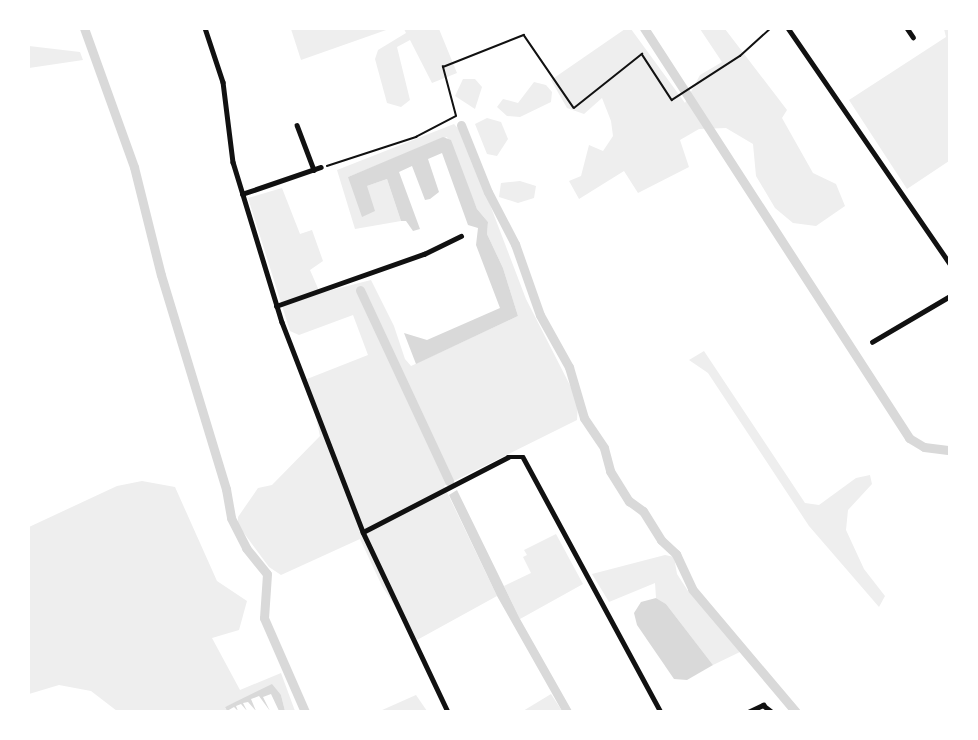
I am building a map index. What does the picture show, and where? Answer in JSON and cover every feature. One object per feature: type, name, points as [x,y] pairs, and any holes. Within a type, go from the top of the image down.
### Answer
[{"type":"street","points":[[205,28],[223,82],[230,145],[242,194],[276,306],[363,532],[448,711]]},
{"type":"street","points":[[788,28],[950,264]]},
{"type":"street","points":[[907,28],[913,37]]},
{"type":"street","points":[[297,125],[314,170]]},
{"type":"street","points":[[242,194],[321,167]]},
{"type":"street","points":[[276,306],[405,261],[461,236]]},
{"type":"street","points":[[872,342],[950,296]]},
{"type":"street","points":[[363,532],[508,457],[523,457],[661,711]]},
{"type":"street","points":[[748,711],[763,705],[772,711]]},
{"type":"path","points":[[321,167],[338,165],[416,137],[456,116],[443,67],[524,34],[574,108],[642,54],[672,99],[740,56],[771,28]]},
{"type":"shaded area","points":[[291,28],[389,29],[301,60]]},
{"type":"shaded area","points":[[404,29],[439,29],[457,73],[432,83],[410,40],[397,47],[410,100],[401,107],[387,103],[375,59],[378,50],[406,33]]},
{"type":"shaded area","points":[[625,29],[631,29],[685,103],[700,75],[722,62],[700,29],[725,29],[787,110],[782,118],[813,173],[836,184],[845,206],[816,226],[793,223],[775,208],[756,176],[753,144],[726,128],[699,129],[680,140],[689,167],[638,193],[624,171],[579,199],[569,181],[581,176],[589,145],[603,151],[613,136],[611,121],[602,98],[584,114],[567,108],[551,80]]},
{"type":"shaded area","points":[[944,29],[950,29],[949,161],[907,189],[849,100],[946,37]]},
{"type":"shaded area","points":[[29,46],[80,52],[83,60],[29,68]]},
{"type":"shaded area","points":[[463,79],[475,79],[482,87],[475,109],[455,96]]},
{"type":"shaded area","points":[[534,82],[546,85],[552,92],[551,102],[520,117],[507,116],[497,107],[503,99],[518,103]]},
{"type":"shaded area","points":[[487,118],[501,122],[508,139],[497,156],[487,154],[475,124]]},
{"type":"shaded area","points":[[454,124],[463,134],[526,299],[578,401],[577,420],[444,486],[497,596],[417,640],[382,586],[360,539],[281,575],[269,567],[238,525],[238,517],[258,488],[272,485],[320,436],[307,379],[368,355],[353,315],[299,335],[290,331],[248,198],[282,188],[300,234],[312,230],[323,261],[310,270],[320,293],[371,280],[394,326],[405,359],[411,366],[518,316],[503,268],[487,234],[488,222],[477,209],[447,137],[348,177],[367,186],[387,179],[401,221],[355,229],[337,170]]},
{"type":"shaded area","points":[[443,137],[451,140],[477,209],[488,222],[487,234],[503,268],[518,316],[416,364],[404,333],[427,340],[500,308],[476,245],[478,228],[468,225],[442,153],[428,159],[439,192],[430,199],[425,200],[412,166],[399,172],[420,229],[413,231],[406,221],[401,221],[387,179],[367,186],[375,211],[362,217],[348,177]]},
{"type":"shaded area","points":[[520,181],[536,186],[534,198],[518,203],[499,197],[501,183]]},
{"type":"shaded area","points":[[704,351],[805,503],[819,505],[856,478],[870,475],[872,484],[848,510],[846,530],[864,569],[885,596],[879,607],[809,526],[708,373],[689,360]]},
{"type":"shaded area","points":[[142,481],[175,487],[217,581],[247,601],[239,630],[212,638],[240,690],[281,673],[295,711],[285,711],[281,695],[267,689],[225,707],[227,712],[117,711],[91,691],[59,685],[29,694],[29,527],[117,486]]},
{"type":"shaded area","points":[[457,490],[520,619],[572,711],[562,711],[497,596],[449,495]]},
{"type":"shaded area","points":[[556,534],[583,584],[520,619],[504,586],[531,573],[523,557],[527,555],[524,550]]},
{"type":"shaded area","points":[[665,555],[674,557],[677,574],[688,591],[742,651],[713,665],[666,604],[656,598],[655,583],[609,602],[592,574]]},
{"type":"shaded area","points":[[656,598],[666,604],[713,665],[687,680],[674,679],[637,625],[634,613],[641,602]]},
{"type":"shaded area","points":[[272,684],[281,695],[285,711],[279,711],[271,694],[263,697],[270,711],[259,696],[251,699],[256,711],[248,702],[243,703],[247,711],[241,704],[236,706],[238,711],[234,707],[227,711],[225,707]]},
{"type":"shaded area","points":[[551,694],[562,711],[523,711]]},
{"type":"shaded area","points":[[416,695],[427,711],[380,711]]},
{"type":"waterway","points":[[84,28],[134,167],[161,275],[226,489],[231,518],[246,548],[267,574],[264,618],[305,712]]},
{"type":"waterway","points":[[644,28],[909,438],[924,447],[950,450]]},
{"type":"waterway","points":[[461,125],[488,192],[515,244],[540,315],[569,367],[584,418],[604,448],[610,471],[629,501],[643,511],[661,540],[676,554],[692,589],[796,712]]},
{"type":"waterway","points":[[360,290],[449,481]]}]
